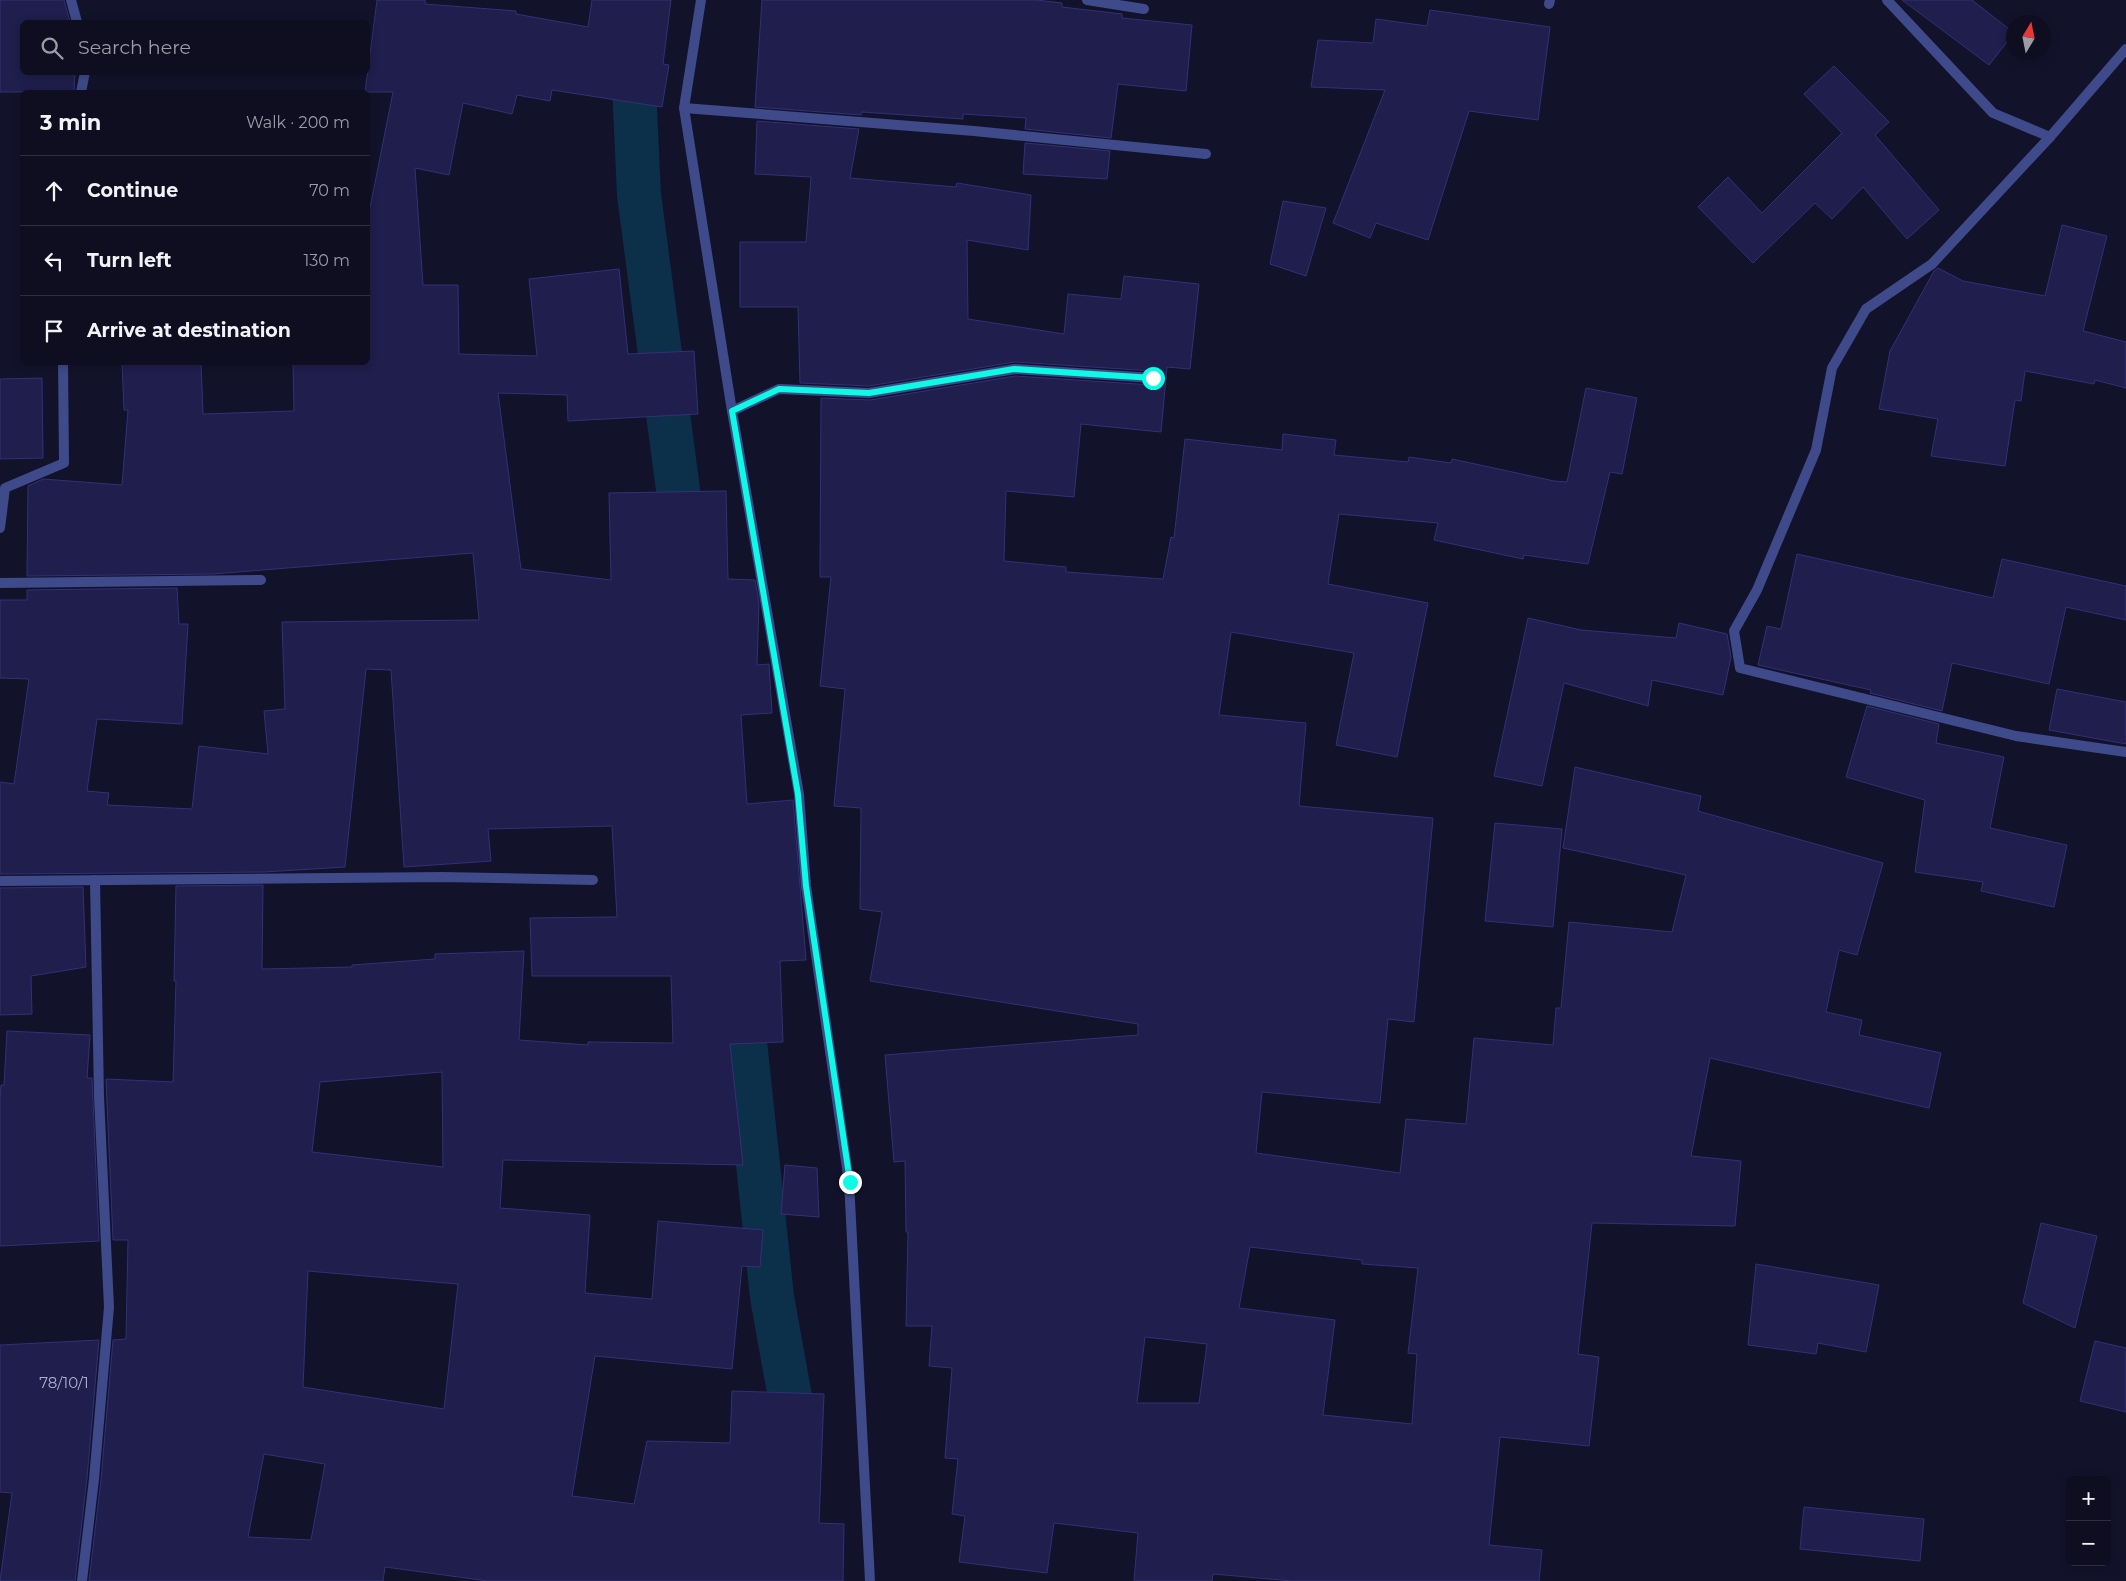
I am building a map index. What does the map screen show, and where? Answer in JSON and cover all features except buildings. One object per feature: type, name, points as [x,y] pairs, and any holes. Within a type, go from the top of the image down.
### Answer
[{"type":"street","points":[[71,0],[76,20]]},
{"type":"street","points":[[700,0],[684,108],[732,411],[798,794],[806,886],[850,1182],[870,1581]]},
{"type":"street","points":[[1087,0],[1144,9]]},
{"type":"street","points":[[1887,0],[1993,113],[2050,137]]},
{"type":"street","points":[[2126,49],[2050,137],[1932,264],[1866,309],[1832,368],[1816,450],[1757,590],[1734,631],[1740,668],[2016,736],[2126,752]]},
{"type":"street","points":[[81,90],[84,75]]},
{"type":"street","points":[[684,108],[964,130],[1206,154]]},
{"type":"street","points":[[0,528],[5,488],[64,463],[63,365]]},
{"type":"street","points":[[732,411],[779,389],[869,393],[1014,369],[1153,378]]},
{"type":"street","points":[[0,583],[261,580]]},
{"type":"street","points":[[0,881],[442,877],[593,880]]},
{"type":"street","points":[[82,1581],[94,1479],[109,1307],[99,1097],[95,880]]},
{"type":"waterway","points":[[630,0],[639,195],[686,550]]},
{"type":"waterway","points":[[739,985],[772,1297],[800,1453]]},
{"type":"route","points":[[850,1182],[806,886],[798,794],[732,411],[779,389],[869,393],[1014,369],[1153,378]]}]
